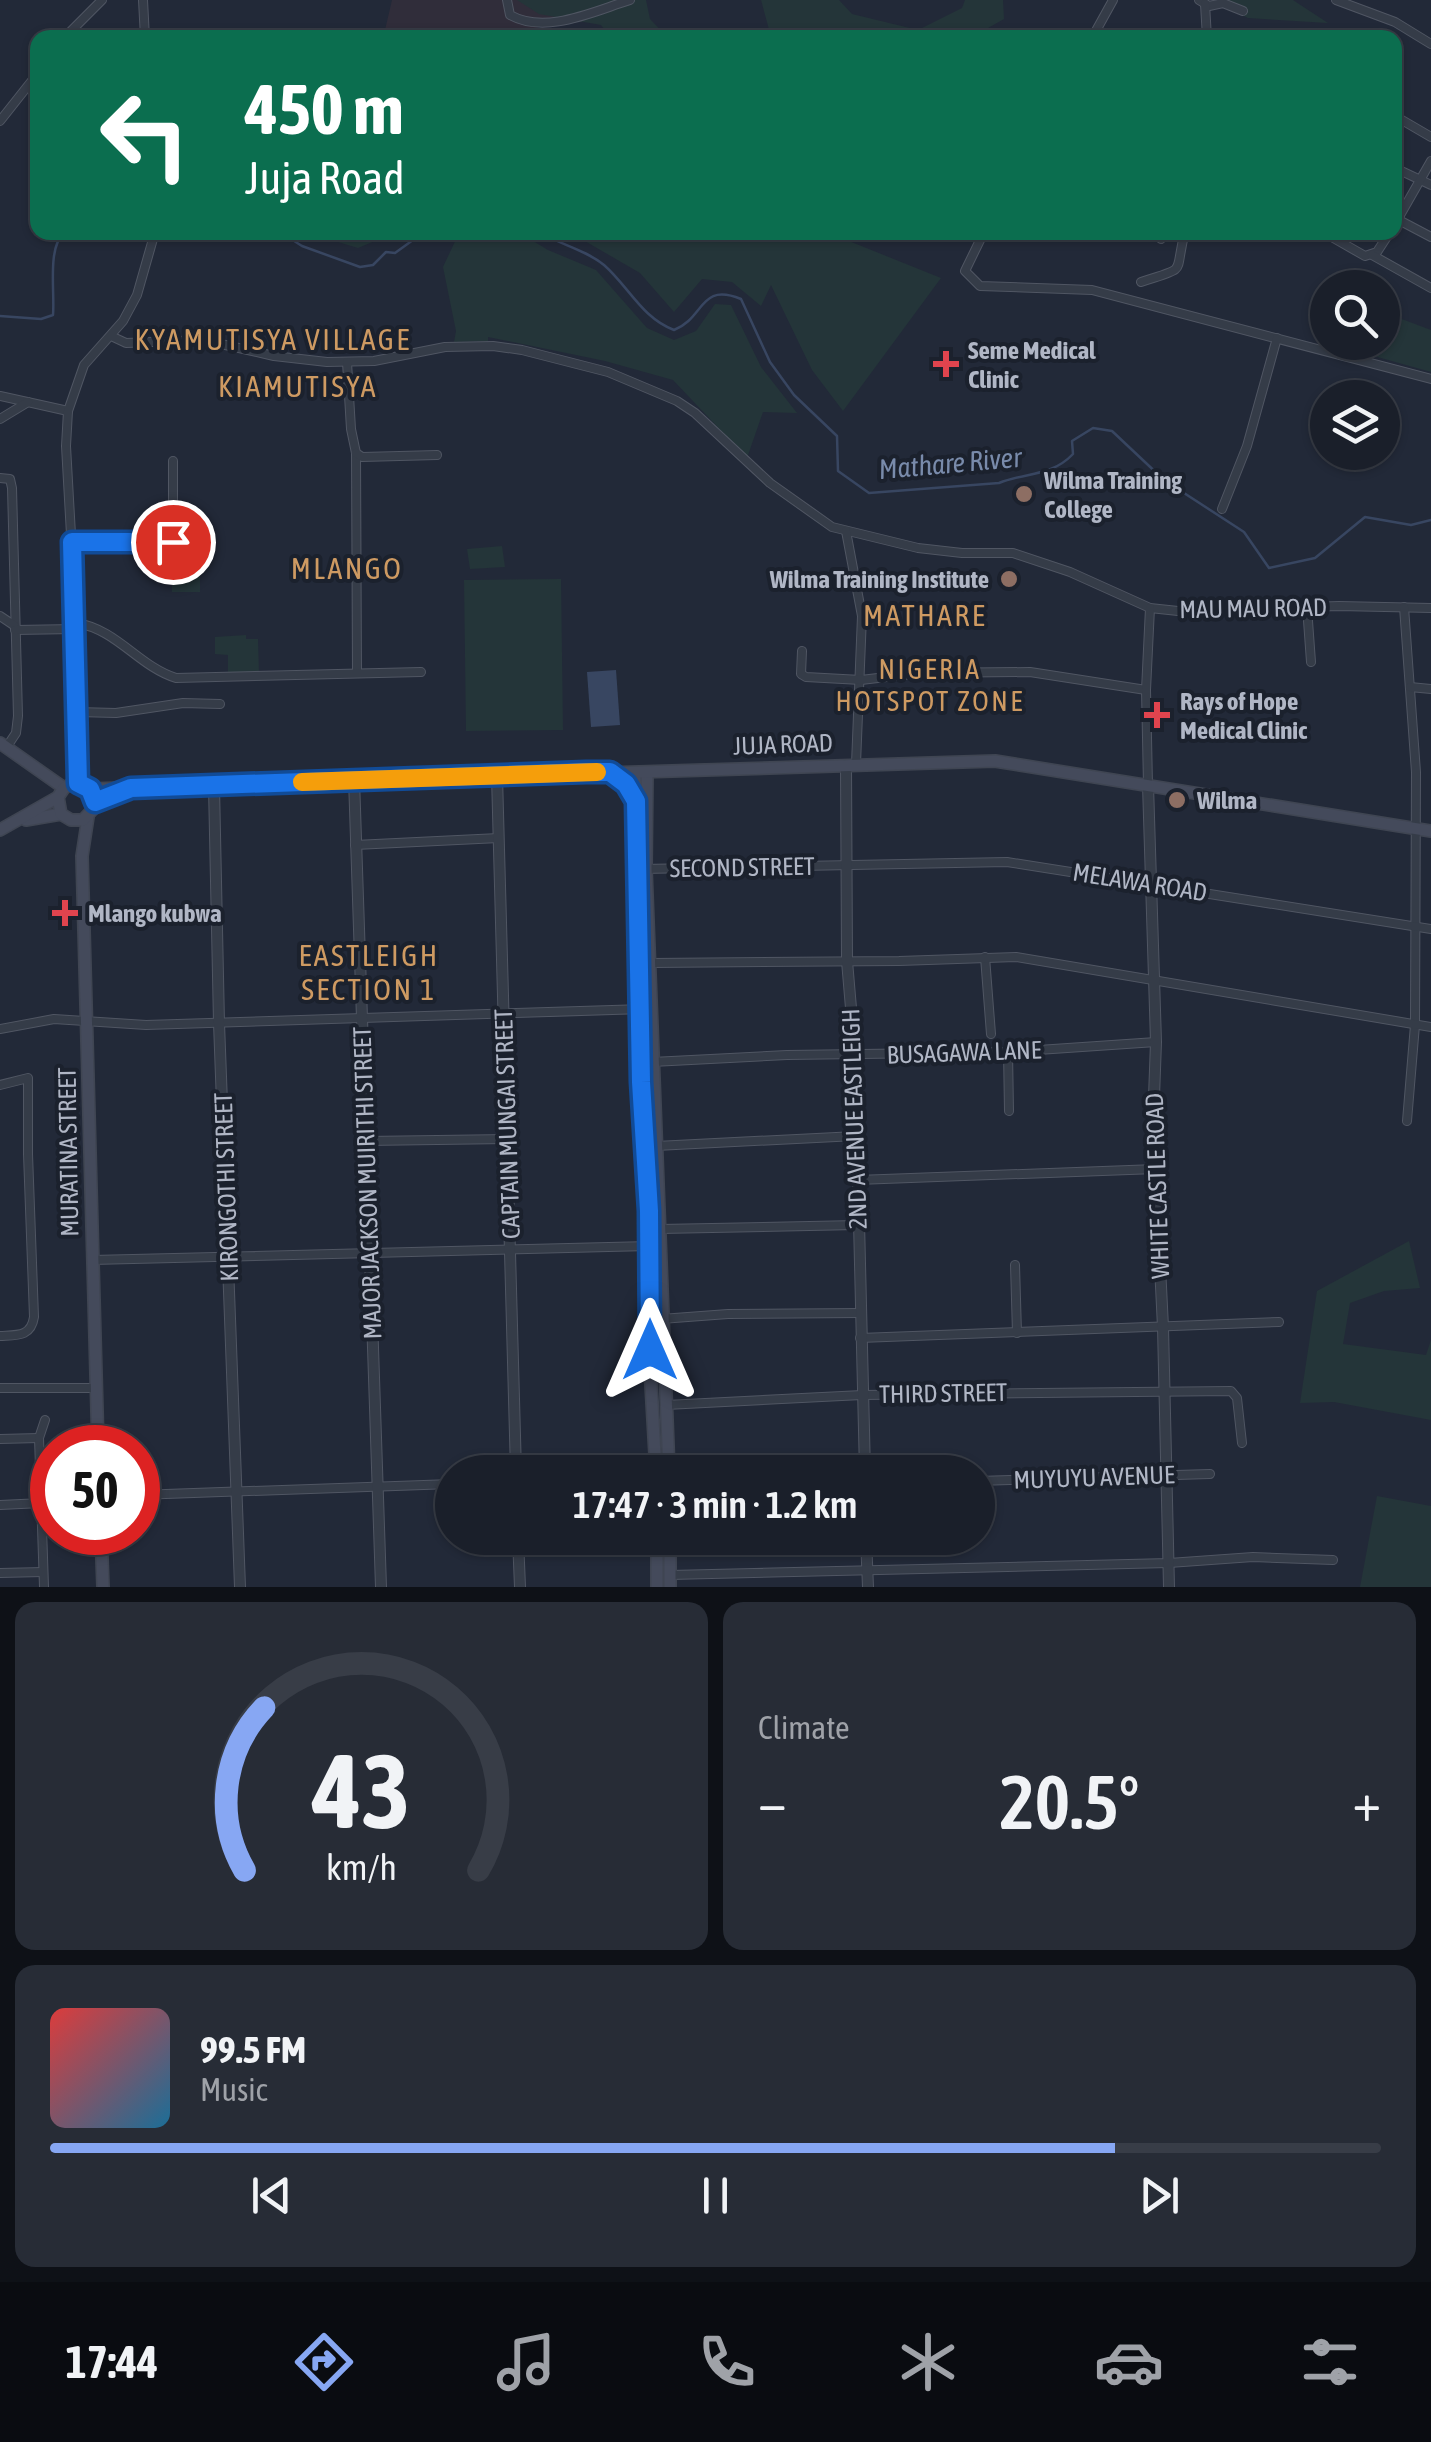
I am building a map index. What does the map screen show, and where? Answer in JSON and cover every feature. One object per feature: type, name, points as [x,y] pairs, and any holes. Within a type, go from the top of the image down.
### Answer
[{"type":"main road","points":[[0,831],[61,793],[3,746]]},
{"type":"main road","name":"JUJA ROAD","points":[[61,793],[84,786],[214,786],[995,760],[1431,832]]},
{"type":"main road","points":[[641,800],[659,779],[683,771]]},
{"type":"main road","points":[[610,772],[641,800]]},
{"type":"main road","points":[[641,773],[655,1455]]},
{"type":"main road","points":[[84,786],[95,802]]},
{"type":"main road","name":"JUJA ROAD","points":[[95,802],[131,788]]},
{"type":"main road","name":"MURATINA STREET","points":[[61,793],[82,856]]},
{"type":"main road","name":"MURATINA STREET","points":[[95,802],[88,816],[82,856],[98,1425]]},
{"type":"main road","points":[[0,831],[41,815],[88,816]]},
{"type":"main road","points":[[642,869],[651,962],[645,1009],[652,1062],[668,1455]]},
{"type":"main road","points":[[102,1555],[103,1587]]},
{"type":"main road","points":[[657,1555],[657,1587]]},
{"type":"main road","points":[[670,1555],[670,1581]]},
{"type":"street","points":[[72,30],[102,0]]},
{"type":"street","points":[[142,0],[144,30]]},
{"type":"street","points":[[506,0],[510,15],[539,24],[630,0]]},
{"type":"street","points":[[1097,30],[1114,0]]},
{"type":"street","points":[[1336,0],[1394,22],[1431,44]]},
{"type":"street","points":[[1206,30],[1202,2],[1223,3],[1243,11]]},
{"type":"street","points":[[0,121],[30,83]]},
{"type":"street","points":[[1402,120],[1431,137]]},
{"type":"street","points":[[1402,211],[1431,160]]},
{"type":"street","points":[[1402,171],[1431,185]]},
{"type":"street","points":[[1402,224],[1431,237]]},
{"type":"street","points":[[84,786],[77,712],[66,446],[68,412],[84,365],[111,336],[137,295],[153,240]]},
{"type":"street","points":[[980,240],[964,271],[980,286],[998,290],[1092,290],[1431,378]]},
{"type":"street","points":[[1141,282],[1181,266],[1184,240]]},
{"type":"street","points":[[1336,240],[1431,288]]},
{"type":"street","points":[[1372,255],[1384,240]]},
{"type":"street","name":"MAU MAU ROAD","points":[[111,336],[126,343],[204,340],[274,356],[347,362],[374,361],[445,346],[493,346],[548,356],[658,391],[695,413],[796,504],[832,527],[846,531],[918,548],[1013,553],[1070,572],[1150,608],[1431,608]]},
{"type":"street","points":[[1222,509],[1248,446],[1277,338]]},
{"type":"street","points":[[347,362],[356,453],[357,673]]},
{"type":"street","points":[[0,396],[68,412]]},
{"type":"street","points":[[0,419],[28,402]]},
{"type":"street","points":[[356,453],[362,457],[438,455]]},
{"type":"street","points":[[72,542],[173,542],[173,461]]},
{"type":"street","points":[[0,478],[10,479],[12,488],[18,726],[3,746]]},
{"type":"street","points":[[846,531],[860,596],[861,680],[851,765]]},
{"type":"street","points":[[1307,607],[1311,662]]},
{"type":"street","points":[[1404,607],[1415,745],[1416,829],[1415,1024],[1408,1121]]},
{"type":"street","points":[[1148,785],[1146,690],[1150,608]]},
{"type":"street","points":[[0,616],[15,628],[93,626],[161,674],[176,678],[421,672]]},
{"type":"street","points":[[802,651],[802,676],[861,680],[920,672],[1030,672],[1146,690]]},
{"type":"street","points":[[1410,687],[1431,689]]},
{"type":"street","points":[[77,712],[116,713],[182,703],[220,704]]},
{"type":"street","name":"2ND AVENUE EASTLEIGH","points":[[851,765],[847,961],[855,1055],[864,1455]]},
{"type":"street","name":"CAPTAIN MUNGAI STREET","points":[[498,776],[516,1455]]},
{"type":"street","name":"MAJOR JACKSON MUIRITHI STREET","points":[[354,779],[382,1587]]},
{"type":"street","name":"WHITE CASTLE ROAD","points":[[1148,785],[1156,1042],[1153,1124],[1169,1587]]},
{"type":"street","name":"KIRONGOTHI STREET","points":[[214,786],[218,1023],[240,1587]]},
{"type":"street","points":[[355,844],[499,838]]},
{"type":"street","name":"MELAWA ROAD","points":[[846,865],[1007,862],[1431,929]]},
{"type":"street","name":"SECOND STREET","points":[[642,869],[846,865]]},
{"type":"street","points":[[985,957],[990,1034]]},
{"type":"street","points":[[651,962],[1016,957],[1431,1027]]},
{"type":"street","points":[[0,1029],[54,1019],[146,1025],[645,1009]]},
{"type":"street","name":"BUSAGAWA LANE","points":[[652,1062],[1008,1052],[1156,1042]]},
{"type":"street","points":[[1008,1052],[1009,1111]]},
{"type":"street","points":[[0,1085],[28,1078],[34,1318],[32,1327],[24,1334],[0,1336]]},
{"type":"street","points":[[656,1146],[856,1136]]},
{"type":"street","points":[[366,1141],[508,1138]]},
{"type":"street","points":[[858,1180],[1156,1169]]},
{"type":"street","points":[[660,1229],[857,1225]]},
{"type":"street","points":[[92,1260],[650,1246]]},
{"type":"street","points":[[1014,1265],[1016,1333]]},
{"type":"street","points":[[661,1319],[756,1313],[860,1313]]},
{"type":"street","points":[[860,1338],[1278,1322]]},
{"type":"street","points":[[0,1388],[97,1388]]},
{"type":"street","name":"THIRD STREET","points":[[666,1404],[862,1394],[1219,1390],[1231,1391],[1237,1398],[1242,1443]]},
{"type":"street","points":[[43,1425],[45,1420]]},
{"type":"street","points":[[0,1439],[30,1438]]},
{"type":"street","name":"MUYUYU AVENUE","points":[[995,1481],[1210,1474]]},
{"type":"street","points":[[160,1495],[435,1485]]},
{"type":"street","points":[[0,1505],[30,1504]]},
{"type":"street","points":[[43,1555],[44,1587]]},
{"type":"street","points":[[519,1555],[520,1587]]},
{"type":"street","points":[[866,1555],[868,1587]]},
{"type":"street","points":[[670,1581],[1290,1557],[1333,1560]]},
{"type":"street","points":[[0,1573],[43,1572]]},
{"type":"shaded area","points":[[392,0],[618,0],[532,30],[385,30]]},
{"type":"shaded area","points":[[517,0],[646,0],[650,19],[660,30],[605,30],[601,25],[539,14]]},
{"type":"shaded area","points":[[761,0],[839,0],[852,14],[918,30],[769,30]]},
{"type":"shaded area","points":[[965,0],[1003,0],[1004,19],[984,30],[918,30],[962,8]]},
{"type":"shaded area","points":[[1211,0],[1293,0],[1328,23],[1248,18]]},
{"type":"shaded area","points":[[331,240],[377,240],[358,248]]},
{"type":"shaded area","points":[[456,240],[532,240],[596,270],[647,328],[674,340],[696,331],[715,304],[731,305],[761,367],[797,413],[763,412],[747,458],[673,380],[605,361],[488,337],[488,341],[454,342],[456,331],[443,267]]},
{"type":"shaded area","points":[[583,240],[846,240],[941,278],[843,411],[812,370],[771,285],[761,306],[732,282],[702,279],[674,312],[640,273]]},
{"type":"shaded area","points":[[1400,318],[1431,330],[1431,372],[1388,360],[1400,360]]},
{"type":"shaded area","points":[[502,546],[505,567],[470,569],[467,549]]},
{"type":"shaded area","points":[[172,569],[200,569],[200,592],[172,592]]},
{"type":"shaded area","points":[[561,579],[563,730],[466,731],[464,580]]},
{"type":"shaded area","points":[[246,635],[246,639],[258,639],[259,674],[228,674],[228,655],[215,654],[215,637]]},
{"type":"shaded area","points":[[1409,1241],[1420,1288],[1384,1291],[1350,1303],[1343,1344],[1426,1355],[1431,1340],[1431,1420],[1334,1402],[1300,1403],[1317,1291]]},
{"type":"shaded area","points":[[1377,1496],[1431,1506],[1431,1587],[1360,1587]]},
{"type":"water","points":[[616,670],[620,725],[591,727],[587,672]]},
{"type":"waterway","name":"Mathare River","points":[[0,316],[41,319],[53,315],[54,259],[59,240]]},
{"type":"waterway","name":"Mathare River","points":[[293,240],[360,267],[373,265],[386,252],[395,253],[413,240]]},
{"type":"waterway","name":"Mathare River","points":[[557,240],[597,260],[644,310],[674,330],[710,298],[727,295],[741,299],[770,362],[794,395],[837,436],[838,471],[869,493],[999,483],[1047,470],[1073,454],[1072,441],[1093,428],[1112,431],[1164,480],[1244,532],[1269,568],[1315,558],[1365,517],[1411,525],[1431,520]]},
{"type":"slow traffic","points":[[302,782],[597,772]]},
{"type":"place","name":"Seme Medical Clinic","points":[[946,364]]},
{"type":"place","name":"Wilma Training College","points":[[1024,494]]},
{"type":"place","name":"Wilma Training Institute","points":[[1009,579]]},
{"type":"place","name":"Rays of Hope Medical Clinic","points":[[1157,715]]},
{"type":"place","name":"Wilma","points":[[1177,800]]},
{"type":"place","name":"Mlango kubwa","points":[[65,913]]},
{"type":"district","name":"KYAMUTISYA VILLAGE","points":[[273,340]]},
{"type":"district","name":"KIAMUTISYA","points":[[298,387]]},
{"type":"district","name":"MLANGO","points":[[347,569]]},
{"type":"district","name":"MATHARE","points":[[925,616]]},
{"type":"district","name":"NIGERIA HOTSPOT ZONE","points":[[930,685]]},
{"type":"district","name":"EASTLEIGH SECTION 1","points":[[369,973]]},
{"type":"route","points":[[173,542],[72,542],[78,783],[90,789],[95,802],[131,788],[354,779],[610,772],[626,784],[636,801],[650,1350]]}]
